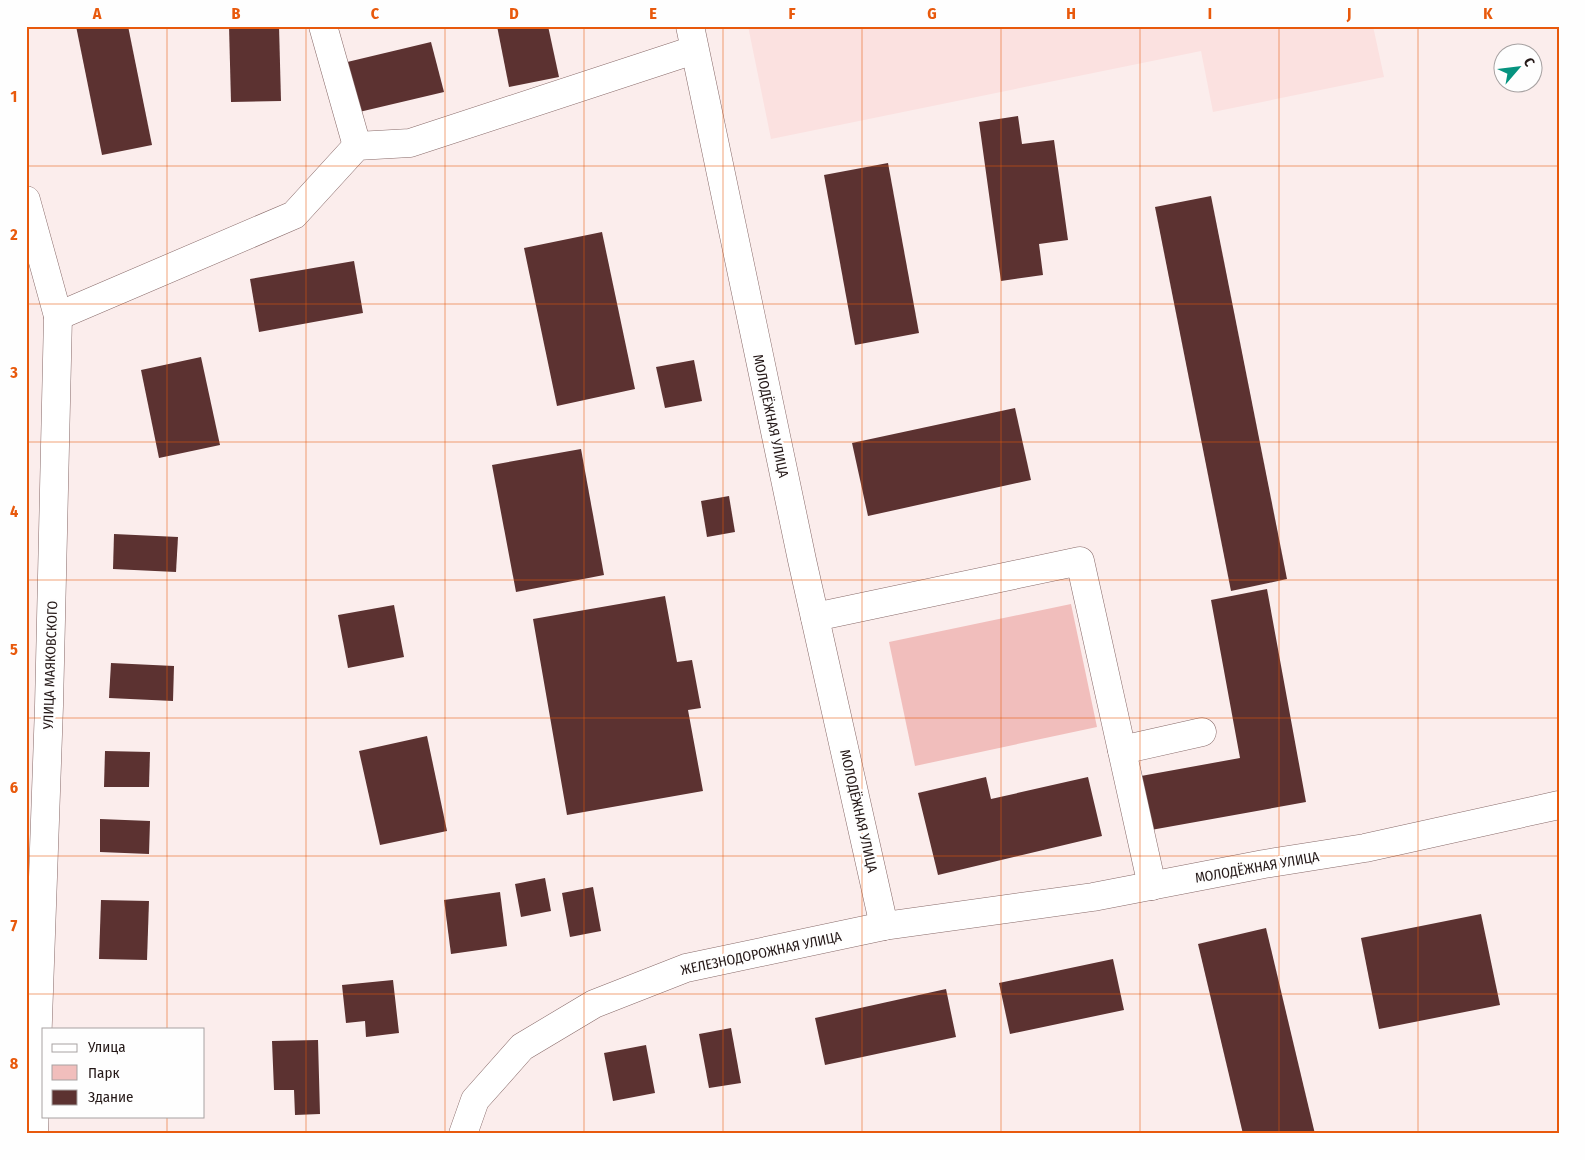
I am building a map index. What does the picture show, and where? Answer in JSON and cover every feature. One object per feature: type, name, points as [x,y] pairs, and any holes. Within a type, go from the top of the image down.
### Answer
[{"type":"street","points":[[323,26],[358,146]]},
{"type":"street","points":[[58,316],[294,215],[358,146],[410,143],[692,38]]},
{"type":"street","name":"МОЛОДЁЖНАЯ УЛИЦА","points":[[692,38],[798,541],[884,926],[1093,897],[1264,864],[1365,848],[1559,805]]},
{"type":"street","name":"УЛИЦА МАЯКОВСКОГО","points":[[26,200],[58,316],[48,716],[34,1134]]},
{"type":"street","points":[[815,617],[1080,561],[1152,886]]},
{"type":"street","points":[[1122,750],[1202,732]]},
{"type":"street","name":"ЖЕЛЕЗНОДОРОЖНАЯ УЛИЦА","points":[[464,1134],[475,1100],[522,1047],[594,1004],[686,968],[884,926]]},
{"type":"shaded area","points":[[748,26],[1373,26],[1384,77],[1213,112],[1201,51],[771,139]]},
{"type":"green space","points":[[1071,604],[1097,727],[915,766],[889,642]]},
{"type":"building","points":[[76,26],[128,26],[152,145],[102,155]]},
{"type":"building","points":[[229,26],[279,26],[281,101],[231,102]]},
{"type":"building","points":[[497,26],[548,26],[559,77],[509,87]]},
{"type":"building","points":[[431,42],[444,92],[355,113],[343,63]]},
{"type":"building","points":[[1018,116],[1022,144],[1054,140],[1068,240],[1039,244],[1043,275],[1001,281],[979,122]]},
{"type":"building","points":[[888,163],[919,333],[855,345],[824,175]]},
{"type":"building","points":[[1211,196],[1287,579],[1231,591],[1155,207]]},
{"type":"building","points":[[602,232],[635,389],[557,406],[524,248]]},
{"type":"building","points":[[354,261],[363,313],[259,332],[250,279]]},
{"type":"building","points":[[201,357],[220,445],[159,458],[141,370]]},
{"type":"building","points":[[694,360],[702,401],[665,408],[656,367]]},
{"type":"building","points":[[1015,408],[1031,480],[868,516],[852,443]]},
{"type":"building","points":[[581,449],[604,575],[516,592],[492,465]]},
{"type":"building","points":[[729,496],[735,532],[707,537],[701,501]]},
{"type":"building","points":[[114,534],[178,537],[176,572],[113,569]]},
{"type":"building","points":[[1267,589],[1306,802],[1151,830],[1141,776],[1240,758],[1211,600]]},
{"type":"building","points":[[665,596],[677,662],[692,660],[701,708],[688,710],[703,791],[567,815],[533,619]]},
{"type":"building","points":[[394,605],[404,657],[348,668],[338,615]]},
{"type":"building","points":[[111,663],[174,666],[173,701],[109,698]]},
{"type":"building","points":[[427,736],[447,831],[380,845],[359,751]]},
{"type":"building","points":[[105,751],[150,752],[149,787],[104,787]]},
{"type":"building","points":[[986,777],[991,799],[1088,777],[1102,836],[938,875],[918,793]]},
{"type":"building","points":[[100,819],[150,821],[149,854],[100,852]]},
{"type":"building","points":[[545,878],[551,911],[521,917],[515,884]]},
{"type":"building","points":[[593,887],[601,931],[570,937],[562,893]]},
{"type":"building","points":[[500,892],[507,946],[451,954],[444,900]]},
{"type":"building","points":[[101,900],[149,901],[147,960],[99,959]]},
{"type":"building","points":[[1481,914],[1500,1005],[1379,1029],[1361,938]]},
{"type":"building","points":[[1266,928],[1315,1134],[1243,1134],[1198,944]]},
{"type":"building","points":[[1113,959],[1124,1010],[1010,1034],[999,983]]},
{"type":"building","points":[[393,980],[399,1033],[366,1037],[365,1021],[346,1023],[342,985]]},
{"type":"building","points":[[946,989],[956,1037],[825,1065],[815,1018]]},
{"type":"building","points":[[731,1028],[741,1083],[709,1088],[699,1034]]},
{"type":"building","points":[[318,1040],[320,1114],[295,1115],[294,1090],[274,1090],[272,1041]]},
{"type":"building","points":[[646,1045],[655,1093],[613,1101],[604,1053]]}]
